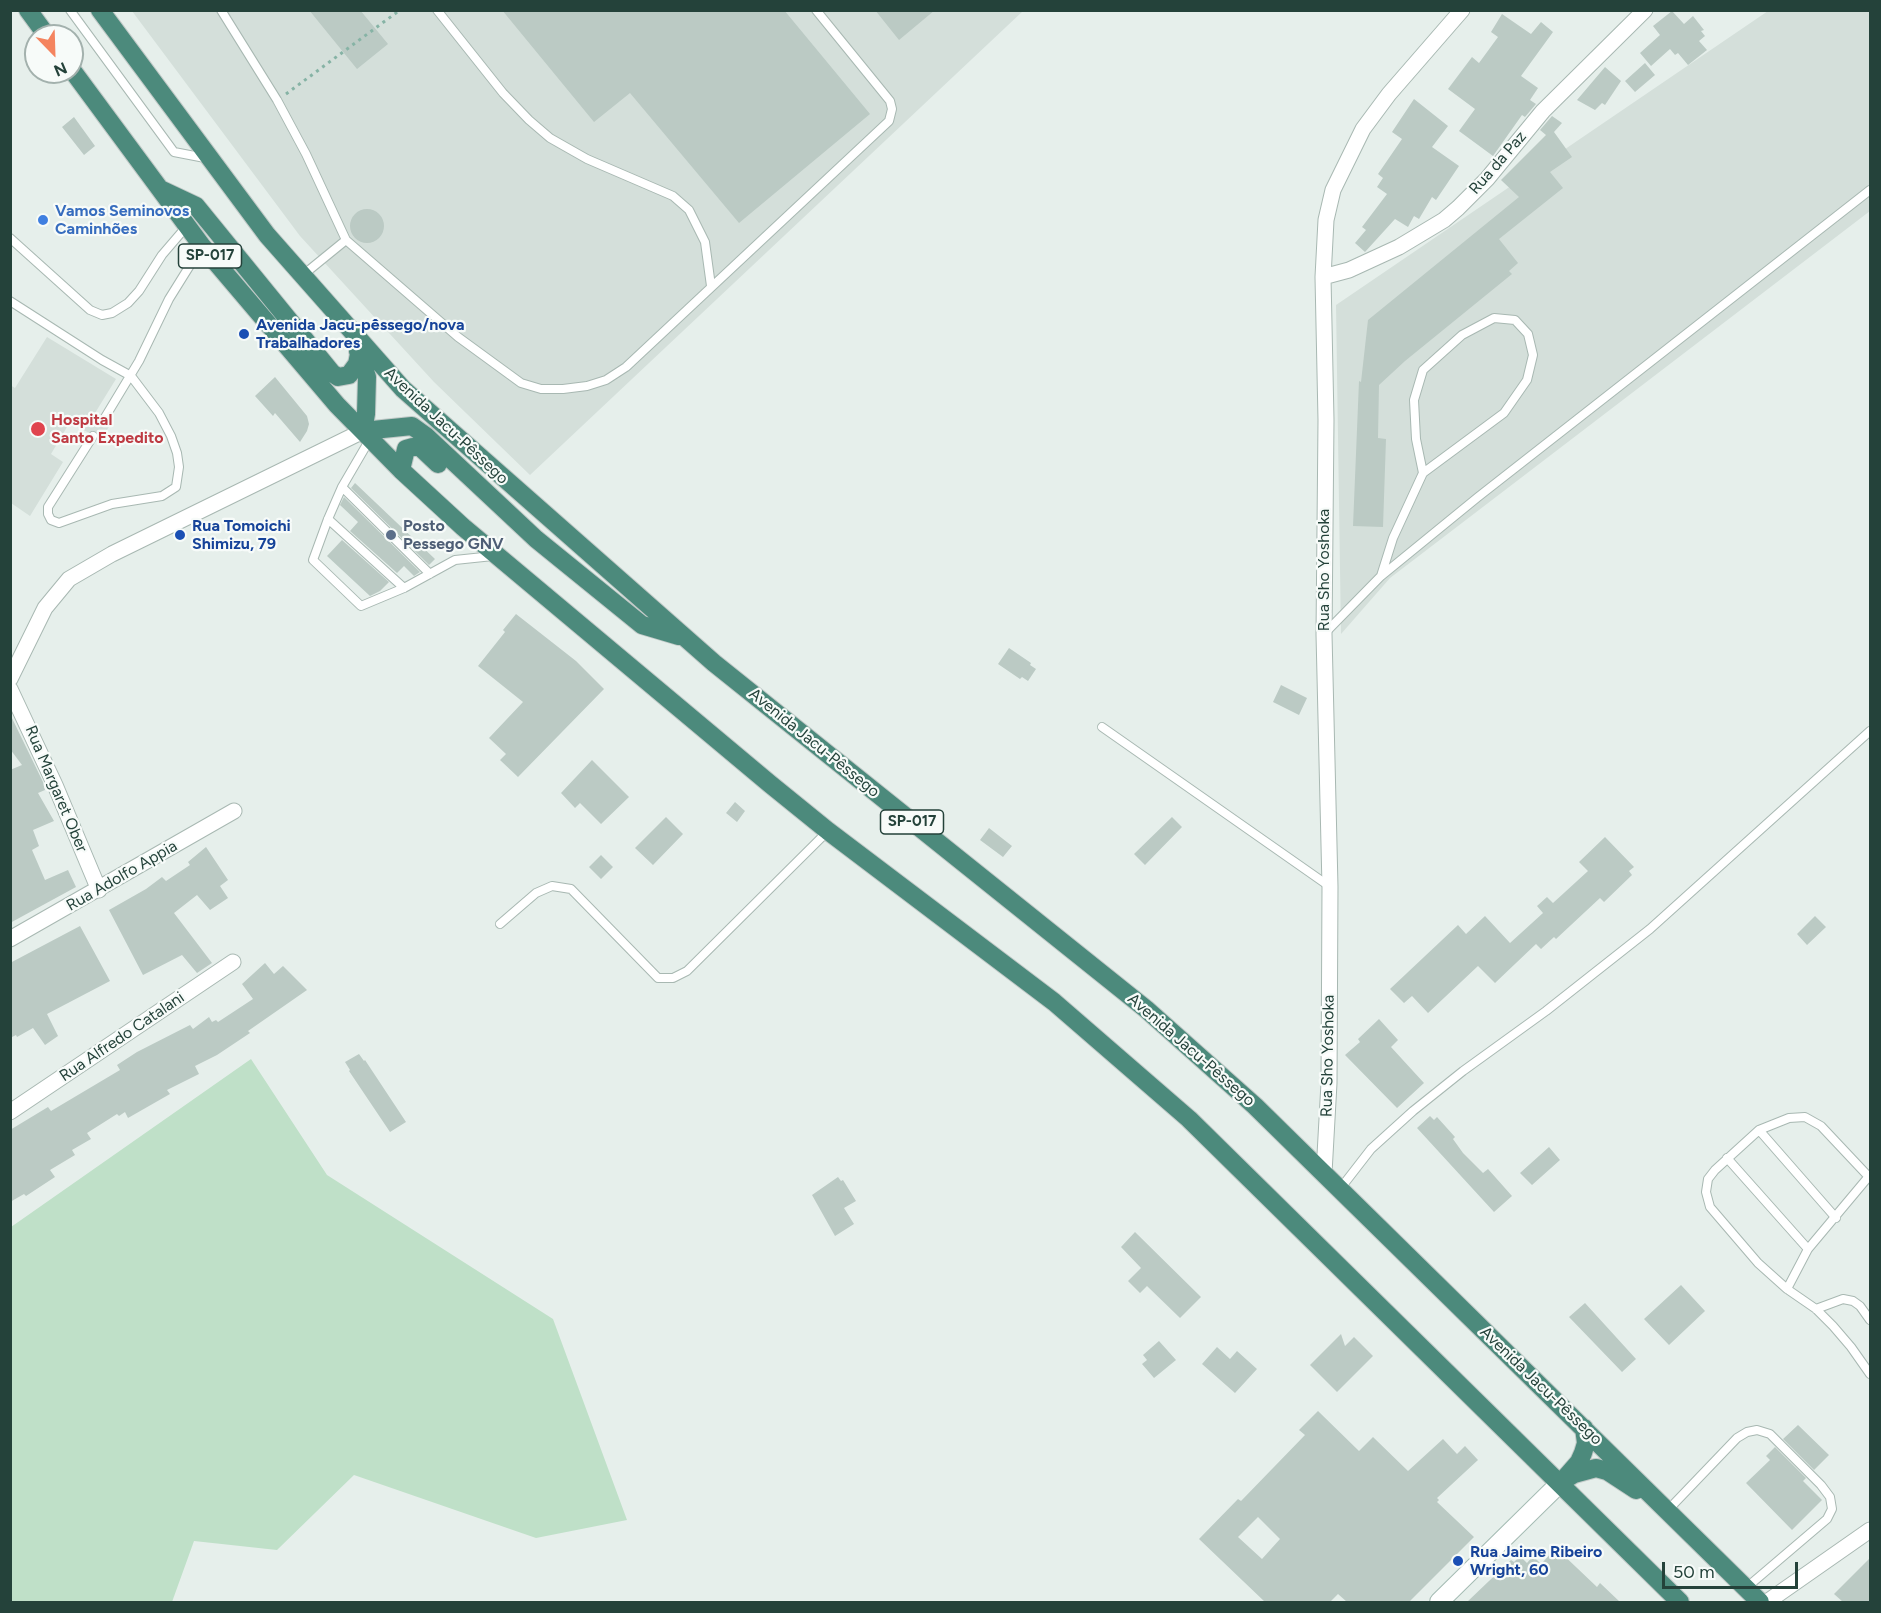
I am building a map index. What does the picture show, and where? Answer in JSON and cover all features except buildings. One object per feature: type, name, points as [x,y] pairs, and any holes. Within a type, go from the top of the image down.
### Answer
[{"type":"highway","points":[[28,10],[38,24]]},
{"type":"highway","name":"Avenida Jacu-Pêssego","points":[[100,10],[267,235],[403,389],[714,663],[1146,1009],[1255,1106],[1760,1602]]},
{"type":"highway","name":"SP-017","points":[[82,84],[202,246],[292,353],[401,470],[497,555],[703,729],[828,831],[1054,1002],[1189,1119],[1680,1602]]},
{"type":"highway","points":[[159,189],[195,206],[332,373],[338,377],[349,375],[357,364],[359,354]]},
{"type":"highway","points":[[353,335],[367,377],[366,435],[412,426],[426,436],[536,539],[642,625],[684,637]]},
{"type":"highway","points":[[401,470],[406,449],[420,447],[552,565],[587,581]]},
{"type":"highway","points":[[1560,1484],[1580,1462],[1586,1443],[1584,1428]]},
{"type":"highway","points":[[1560,1484],[1579,1472],[1601,1468],[1668,1510]]},
{"type":"main road","points":[[1439,1602],[1560,1484]]},
{"type":"street","name":"Rua Sho Yoshoka","points":[[1324,1173],[1329,1083],[1330,887],[1324,634],[1326,420],[1323,277],[1326,220],[1333,190],[1363,129],[1389,94],[1462,10]]},
{"type":"street","name":"Rua da Paz","points":[[1323,277],[1372,261],[1451,214],[1487,178],[1543,111],[1646,10]]},
{"type":"street","points":[[10,679],[45,608],[69,579],[112,554],[366,435]]},
{"type":"street","name":"Rua Margaret Ober","points":[[10,689],[56,785],[99,890]]},
{"type":"street","name":"Rua Adolfo Appia","points":[[10,939],[234,811]]},
{"type":"street","name":"Rua Alfredo Catalani","points":[[10,1112],[233,962]]},
{"type":"street","points":[[1767,1602],[1870,1530]]},
{"type":"lane","points":[[70,10],[174,152],[210,159]]},
{"type":"lane","points":[[221,10],[277,100],[306,154],[346,240],[458,337],[521,383],[541,389],[587,386],[606,380],[626,367],[883,129],[891,116],[890,101],[816,10]]},
{"type":"lane","points":[[437,10],[503,93],[550,138],[587,159],[673,196],[689,210],[705,242],[711,286]]},
{"type":"lane","points":[[1324,634],[1380,578],[1478,497],[1870,190]]},
{"type":"lane","points":[[10,238],[90,310],[102,315],[112,313],[128,303],[139,291],[162,255],[187,226]]},
{"type":"lane","points":[[302,276],[346,240]]},
{"type":"lane","points":[[104,419],[131,376],[169,299],[202,246]]},
{"type":"lane","points":[[10,301],[131,376],[159,413],[171,436],[179,467],[176,487],[162,496],[112,504],[59,523],[51,520],[48,507],[93,436]]},
{"type":"lane","points":[[1380,578],[1393,537],[1423,473],[1504,413],[1527,380],[1533,355],[1528,334],[1515,320],[1494,318],[1462,335],[1423,370],[1414,400],[1416,440],[1423,473]]},
{"type":"lane","points":[[366,435],[327,519],[313,560],[361,606],[404,588],[455,560],[497,555]]},
{"type":"lane","points":[[342,487],[430,574]]},
{"type":"lane","points":[[327,519],[404,588]]},
{"type":"lane","points":[[1102,727],[1330,887]]},
{"type":"lane","points":[[1340,1189],[1371,1149],[1413,1111],[1650,929],[1870,731]]},
{"type":"lane","points":[[500,924],[536,893],[552,886],[571,889],[658,978],[674,978],[687,971],[828,831]]},
{"type":"lane","points":[[1787,1289],[1808,1249],[1870,1176],[1821,1126],[1805,1117],[1789,1118],[1759,1130],[1727,1158],[1708,1179],[1706,1192],[1710,1207],[1758,1263],[1787,1289],[1815,1309],[1851,1347],[1870,1374]]},
{"type":"lane","points":[[1759,1130],[1836,1218]]},
{"type":"lane","points":[[1727,1158],[1808,1249]]},
{"type":"lane","points":[[1815,1309],[1843,1299],[1860,1306],[1870,1320]]},
{"type":"lane","points":[[1668,1510],[1737,1438],[1747,1432],[1757,1431],[1770,1434],[1821,1485],[1830,1497],[1832,1509],[1827,1519],[1746,1588]]},
{"type":"path","points":[[277,100],[400,10]]},
{"type":"shaded area","points":[[132,11],[1023,11],[530,475],[434,382],[300,236]]},
{"type":"shaded area","points":[[1768,11],[1870,11],[1870,211],[1390,578],[1341,634],[1336,305]]},
{"type":"shaded area","name":"Hospital Santo Expedito","points":[[47,337],[116,379],[95,413],[111,423],[101,440],[70,422],[51,454],[63,462],[30,516],[11,503],[10,385],[15,388]]},
{"type":"green space","points":[[251,1059],[327,1175],[553,1319],[627,1520],[536,1538],[354,1475],[277,1550],[194,1541],[172,1602],[11,1602],[11,1227]]},
{"type":"place","name":"Vamos Seminovos Caminhões","points":[[43,220]]},
{"type":"place","name":"Avenida Jacu-pêssego/nova Trabalhadores","points":[[244,334]]},
{"type":"place","name":"Hospital Santo Expedito","points":[[38,429]]},
{"type":"place","name":"Rua Tomoichi Shimizu, 79","points":[[180,535]]},
{"type":"place","name":"Posto Pessego GNV","points":[[391,535]]},
{"type":"place","name":"Rua Jaime Ribeiro Wright, 60","points":[[1458,1561]]}]
